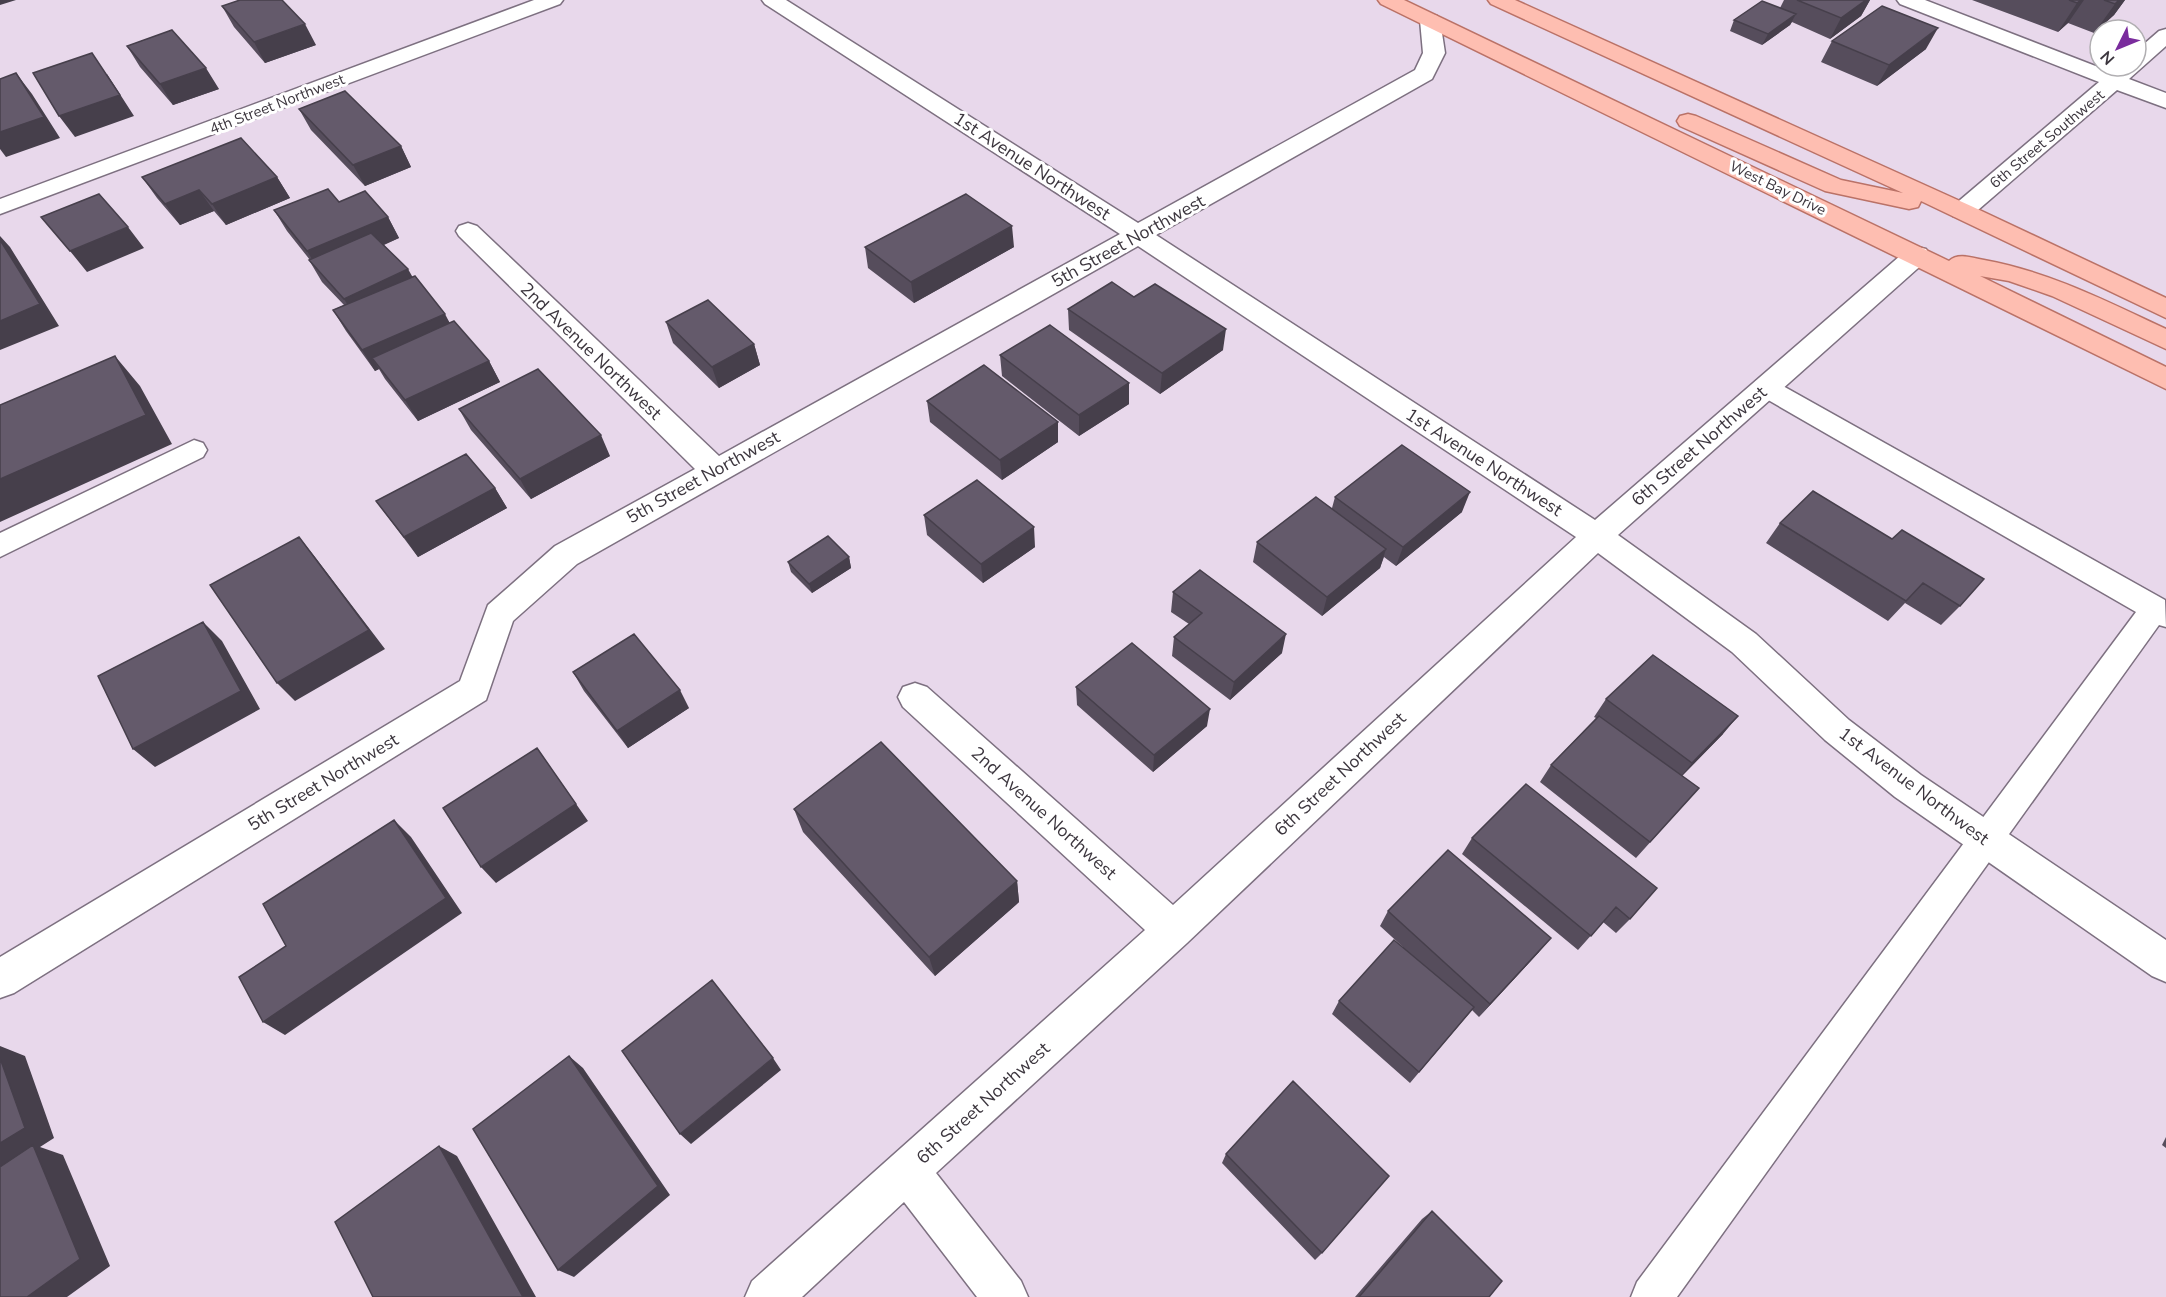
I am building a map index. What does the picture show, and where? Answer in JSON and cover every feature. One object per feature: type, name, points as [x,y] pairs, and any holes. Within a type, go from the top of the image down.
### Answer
[{"type":"main road","name":"West Bay Drive","points":[[1388,0],[1917,255],[2166,379]]},
{"type":"main road","points":[[1498,0],[1962,211],[2166,309]]},
{"type":"main road","points":[[1535,71],[1639,99],[1834,186],[1962,211]]},
{"type":"main road","points":[[1917,255],[2014,274],[2061,290],[2166,340]]},
{"type":"street","name":"4th Street Northwest","points":[[0,207],[554,0]]},
{"type":"street","name":"1st Avenue Northwest","points":[[772,0],[1139,235],[1597,536],[1744,643],[1838,730],[1908,786],[2166,963]]},
{"type":"street","points":[[1908,0],[2088,61]]},
{"type":"street","name":"5th Street Northwest","points":[[0,979],[474,690],[500,614],[566,555],[1424,74],[1434,53],[1430,20]]},
{"type":"street","points":[[2148,51],[2166,34]]},
{"type":"street","name":"6th Street Southwest","points":[[1962,211],[2118,78]]},
{"type":"street","points":[[2132,78],[2166,101]]},
{"type":"street","name":"2nd Avenue Northwest","points":[[468,231],[715,470]]},
{"type":"street","name":"6th Street Northwest","points":[[768,1297],[1173,930],[1597,536],[1917,255]]},
{"type":"street","name":"2nd Avenue Northwest","points":[[915,697],[1173,930]]},
{"type":"street","points":[[908,1172],[1005,1297]]},
{"type":"lane","points":[[1652,1297],[1985,839],[2160,611],[1765,387]]},
{"type":"lane","points":[[0,546],[194,450]]},
{"type":"building","points":[[240,0],[282,0],[305,24],[254,42],[222,6]]},
{"type":"building","points":[[1797,0],[1866,0],[1841,18]]},
{"type":"building","points":[[2104,0],[2119,0],[2115,4]]},
{"type":"building","points":[[1762,1],[1796,14],[1768,34],[1734,20]]},
{"type":"building","points":[[1882,6],[1938,28],[1889,65],[1832,41]]},
{"type":"building","points":[[172,30],[206,68],[160,84],[127,46]]},
{"type":"building","points":[[92,53],[120,95],[59,116],[33,73]]},
{"type":"building","points":[[16,73],[44,117],[0,132],[0,79]]},
{"type":"building","points":[[345,91],[401,146],[353,165],[299,109]]},
{"type":"building","points":[[241,138],[277,177],[212,204],[199,190],[165,204],[142,177]]},
{"type":"building","points":[[328,189],[339,202],[365,191],[388,217],[307,251],[274,210]]},
{"type":"building","points":[[99,194],[128,227],[70,251],[41,217]]},
{"type":"building","points":[[966,194],[1012,226],[911,282],[865,247]]},
{"type":"building","points":[[371,233],[408,269],[344,299],[309,260]]},
{"type":"building","points":[[0,240],[40,304],[0,321]]},
{"type":"building","points":[[415,276],[445,314],[362,350],[333,310]]},
{"type":"building","points":[[1112,282],[1134,297],[1155,284],[1226,329],[1162,373],[1068,309]]},
{"type":"building","points":[[708,300],[754,344],[712,367],[666,322]]},
{"type":"building","points":[[454,321],[489,361],[405,400],[372,358]]},
{"type":"building","points":[[1050,325],[1129,383],[1079,415],[1000,355]]},
{"type":"building","points":[[115,356],[146,415],[0,479],[0,405]]},
{"type":"building","points":[[984,365],[1058,422],[1000,460],[927,401]]},
{"type":"building","points":[[538,369],[601,435],[520,479],[459,409]]},
{"type":"building","points":[[1402,445],[1470,492],[1403,547],[1335,497]]},
{"type":"building","points":[[466,454],[495,488],[404,537],[376,501]]},
{"type":"building","points":[[977,480],[1034,527],[981,564],[924,515]]},
{"type":"building","points":[[1813,491],[1892,539],[1902,530],[1984,579],[1960,606],[1923,583],[1906,601],[1780,523]]},
{"type":"building","points":[[1316,497],[1386,549],[1327,597],[1257,542]]},
{"type":"building","points":[[828,536],[849,557],[809,584],[788,562]]},
{"type":"building","points":[[299,537],[369,630],[277,683],[210,585]]},
{"type":"building","points":[[1200,570],[1286,634],[1234,682],[1174,637],[1202,613],[1173,592]]},
{"type":"building","points":[[203,622],[241,691],[133,749],[98,676]]},
{"type":"building","points":[[634,634],[680,690],[617,731],[573,672]]},
{"type":"building","points":[[1132,643],[1210,709],[1154,755],[1076,687]]},
{"type":"building","points":[[1653,655],[1738,716],[1692,763],[1606,699]]},
{"type":"building","points":[[1599,716],[1699,788],[1650,842],[1551,765]]},
{"type":"building","points":[[881,742],[1017,881],[929,957],[794,809]]},
{"type":"building","points":[[537,748],[576,804],[481,867],[443,808]]},
{"type":"building","points":[[1526,784],[1657,888],[1630,919],[1616,907],[1591,936],[1472,838]]},
{"type":"building","points":[[394,820],[446,898],[263,1022],[239,977],[286,946],[263,904]]},
{"type":"building","points":[[1448,850],[1551,938],[1490,1004],[1388,911]]},
{"type":"building","points":[[1394,940],[1474,1007],[1419,1072],[1339,1001]]},
{"type":"building","points":[[712,980],[773,1058],[680,1134],[622,1051]]},
{"type":"building","points":[[569,1056],[658,1186],[558,1270],[473,1129]]},
{"type":"building","points":[[0,1058],[25,1128],[0,1143]]},
{"type":"building","points":[[1293,1081],[1389,1176],[1322,1253],[1226,1154]]},
{"type":"building","points":[[33,1145],[80,1259],[27,1297],[0,1297],[0,1167]]},
{"type":"building","points":[[439,1146],[523,1297],[373,1297],[335,1222]]},
{"type":"building","points":[[1432,1211],[1502,1281],[1489,1297],[1359,1297]]}]
